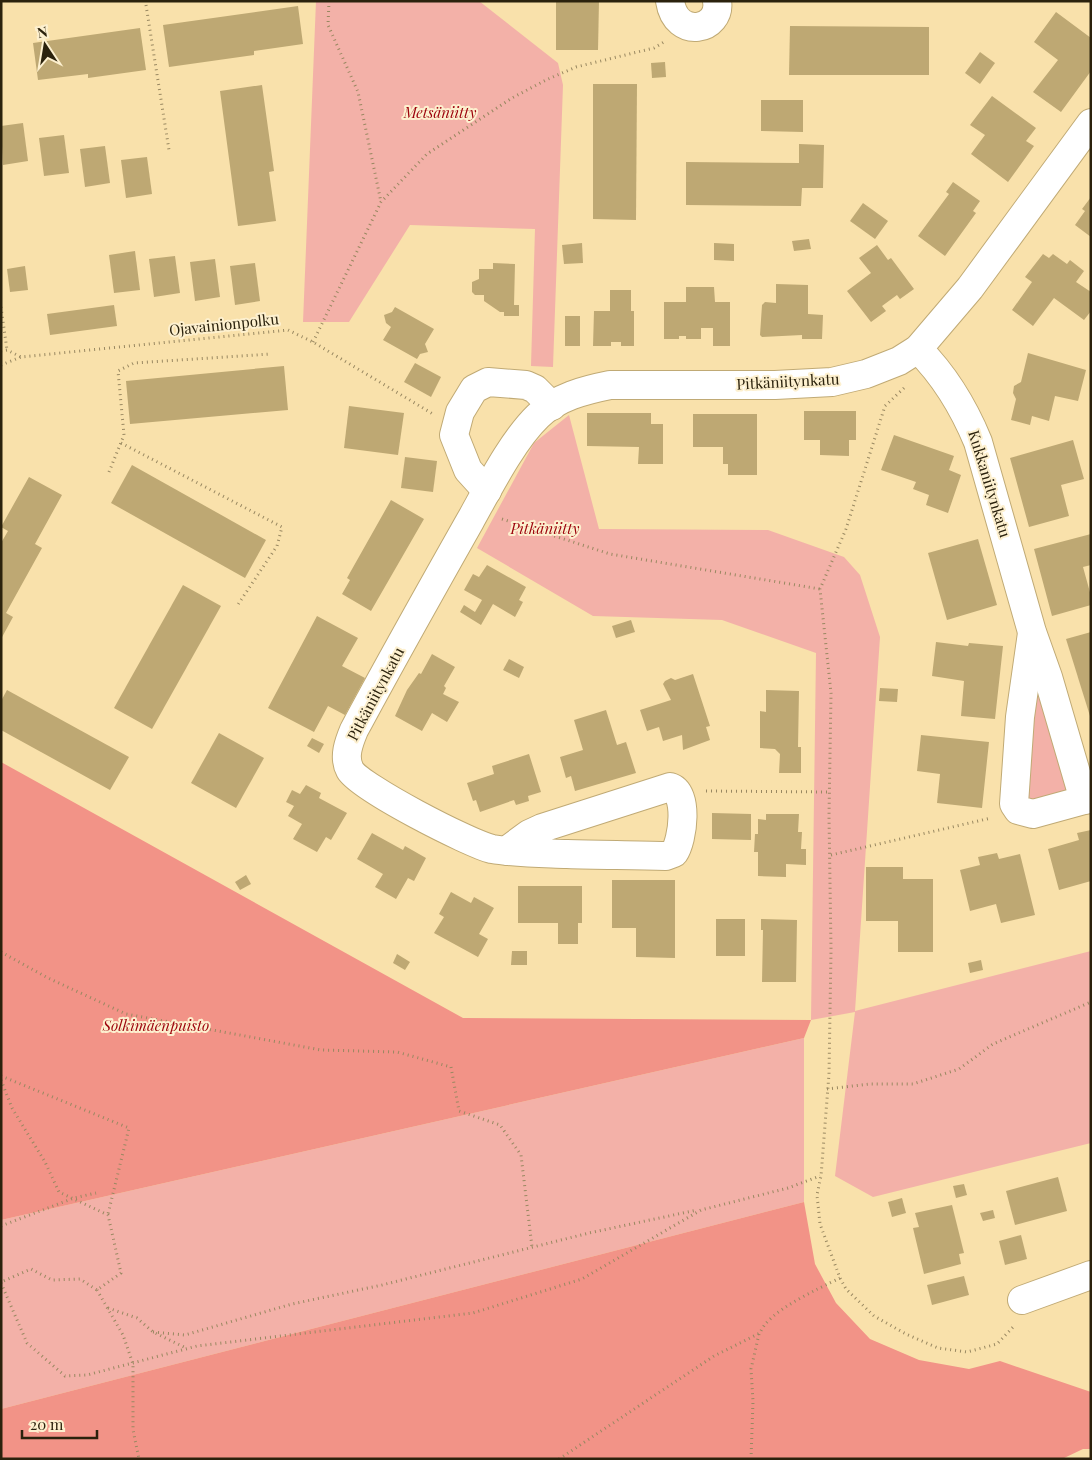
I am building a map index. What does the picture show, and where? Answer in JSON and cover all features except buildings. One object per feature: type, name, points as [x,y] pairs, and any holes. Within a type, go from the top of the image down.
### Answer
[{"type":"street","points":[[674,11],[687,28],[701,27],[712,20],[718,6],[717,1]]},
{"type":"street","name":"Pitkäniitynkatu","points":[[679,794],[682,808],[681,839],[674,853],[666,856],[506,851],[476,844],[358,780],[350,771],[347,759],[349,741],[482,501],[526,429],[539,415],[552,406],[586,390],[610,385],[775,385],[832,382],[866,374],[900,361],[918,349],[970,288],[1091,123]]},
{"type":"street","name":"Kukkaniitynkatu","points":[[918,349],[932,362],[956,399],[969,420],[978,442],[1032,632],[1088,799],[1033,814],[1018,810],[1014,804],[1013,795],[1025,676],[1032,632]]},
{"type":"street","points":[[482,501],[458,448],[454,427],[460,412],[474,389],[488,382],[526,385],[535,389],[552,406]]},
{"type":"street","points":[[506,851],[529,834],[542,828],[670,787],[679,794]]},
{"type":"street","points":[[1022,1300],[1091,1275]]},
{"type":"path","points":[[328,1],[328,25],[358,92],[381,202]]},
{"type":"path","points":[[146,5],[170,150]]},
{"type":"path","points":[[313,342],[381,202],[427,154],[512,98],[576,67],[654,48],[671,37],[674,11]]},
{"type":"path","points":[[1,307],[6,350]]},
{"type":"path","name":"Ojavainionpolku","points":[[1,365],[21,357],[288,330],[313,342],[454,427]]},
{"type":"path","points":[[1,350],[6,350],[21,357]]},
{"type":"path","points":[[109,472],[124,435],[118,371],[134,363],[271,354]]},
{"type":"path","points":[[885,406],[846,529],[820,589],[832,693],[827,1089],[821,1176],[817,1195],[820,1224],[846,1289],[874,1316],[906,1334],[938,1348],[967,1352],[997,1344],[1014,1328],[1022,1300]]},
{"type":"path","points":[[121,443],[282,527],[276,546],[236,606]]},
{"type":"path","points":[[482,501],[610,554],[820,589]]},
{"type":"path","points":[[679,794],[710,790],[830,792]]},
{"type":"path","points":[[831,855],[1018,810]]},
{"type":"path","points":[[1,952],[48,978],[126,1014],[321,1050],[397,1052],[451,1067],[458,1111],[500,1124],[520,1155],[532,1247]]},
{"type":"path","points":[[827,1089],[870,1084],[913,1084],[959,1069],[993,1044],[1091,1002]]},
{"type":"path","points":[[1,1076],[129,1128],[108,1215],[121,1274],[97,1290]]},
{"type":"path","points":[[1,1080],[12,1108],[45,1162],[59,1192],[108,1215]]},
{"type":"path","points":[[153,1332],[185,1335],[292,1304],[382,1284],[471,1260],[701,1210],[788,1188],[821,1176]]},
{"type":"path","points":[[1,1226],[74,1198],[96,1193]]},
{"type":"path","points":[[139,1459],[133,1430],[133,1364],[123,1335],[97,1290],[80,1280],[52,1280],[31,1269],[1,1282],[27,1342],[65,1376],[87,1375],[133,1364],[186,1348],[473,1313],[582,1279],[701,1210]]},
{"type":"path","points":[[751,1459],[753,1401],[751,1369],[763,1324],[807,1295],[840,1278]]},
{"type":"path","points":[[107,1308],[137,1318],[153,1332],[186,1348]]},
{"type":"path","points":[[559,1459],[714,1356],[760,1333]]},
{"type":"green space","name":"Metsäniitty","points":[[316,1],[479,1],[558,63],[563,85],[553,367],[531,366],[535,229],[410,225],[349,322],[303,322]]},
{"type":"green space","name":"Pitkäniitty","points":[[569,415],[599,529],[768,530],[844,557],[860,575],[880,637],[855,1011],[1091,951],[1091,1143],[873,1197],[835,1176],[855,1012],[811,1020],[816,653],[722,620],[593,616],[477,548],[534,443]]},
{"type":"green space","points":[[1037,679],[1070,793],[1024,802]]},
{"type":"green space","name":"Solkimäenpuisto","points":[[1,762],[463,1018],[811,1020],[804,1038],[1,1220]]},
{"type":"green space","points":[[804,1038],[804,1202],[1,1409],[1,1220]]},
{"type":"green space","points":[[804,1202],[815,1264],[836,1303],[870,1339],[919,1360],[969,1369],[1000,1361],[1091,1392],[1091,1449],[1083,1449],[1062,1459],[1,1459],[1,1409]]}]
